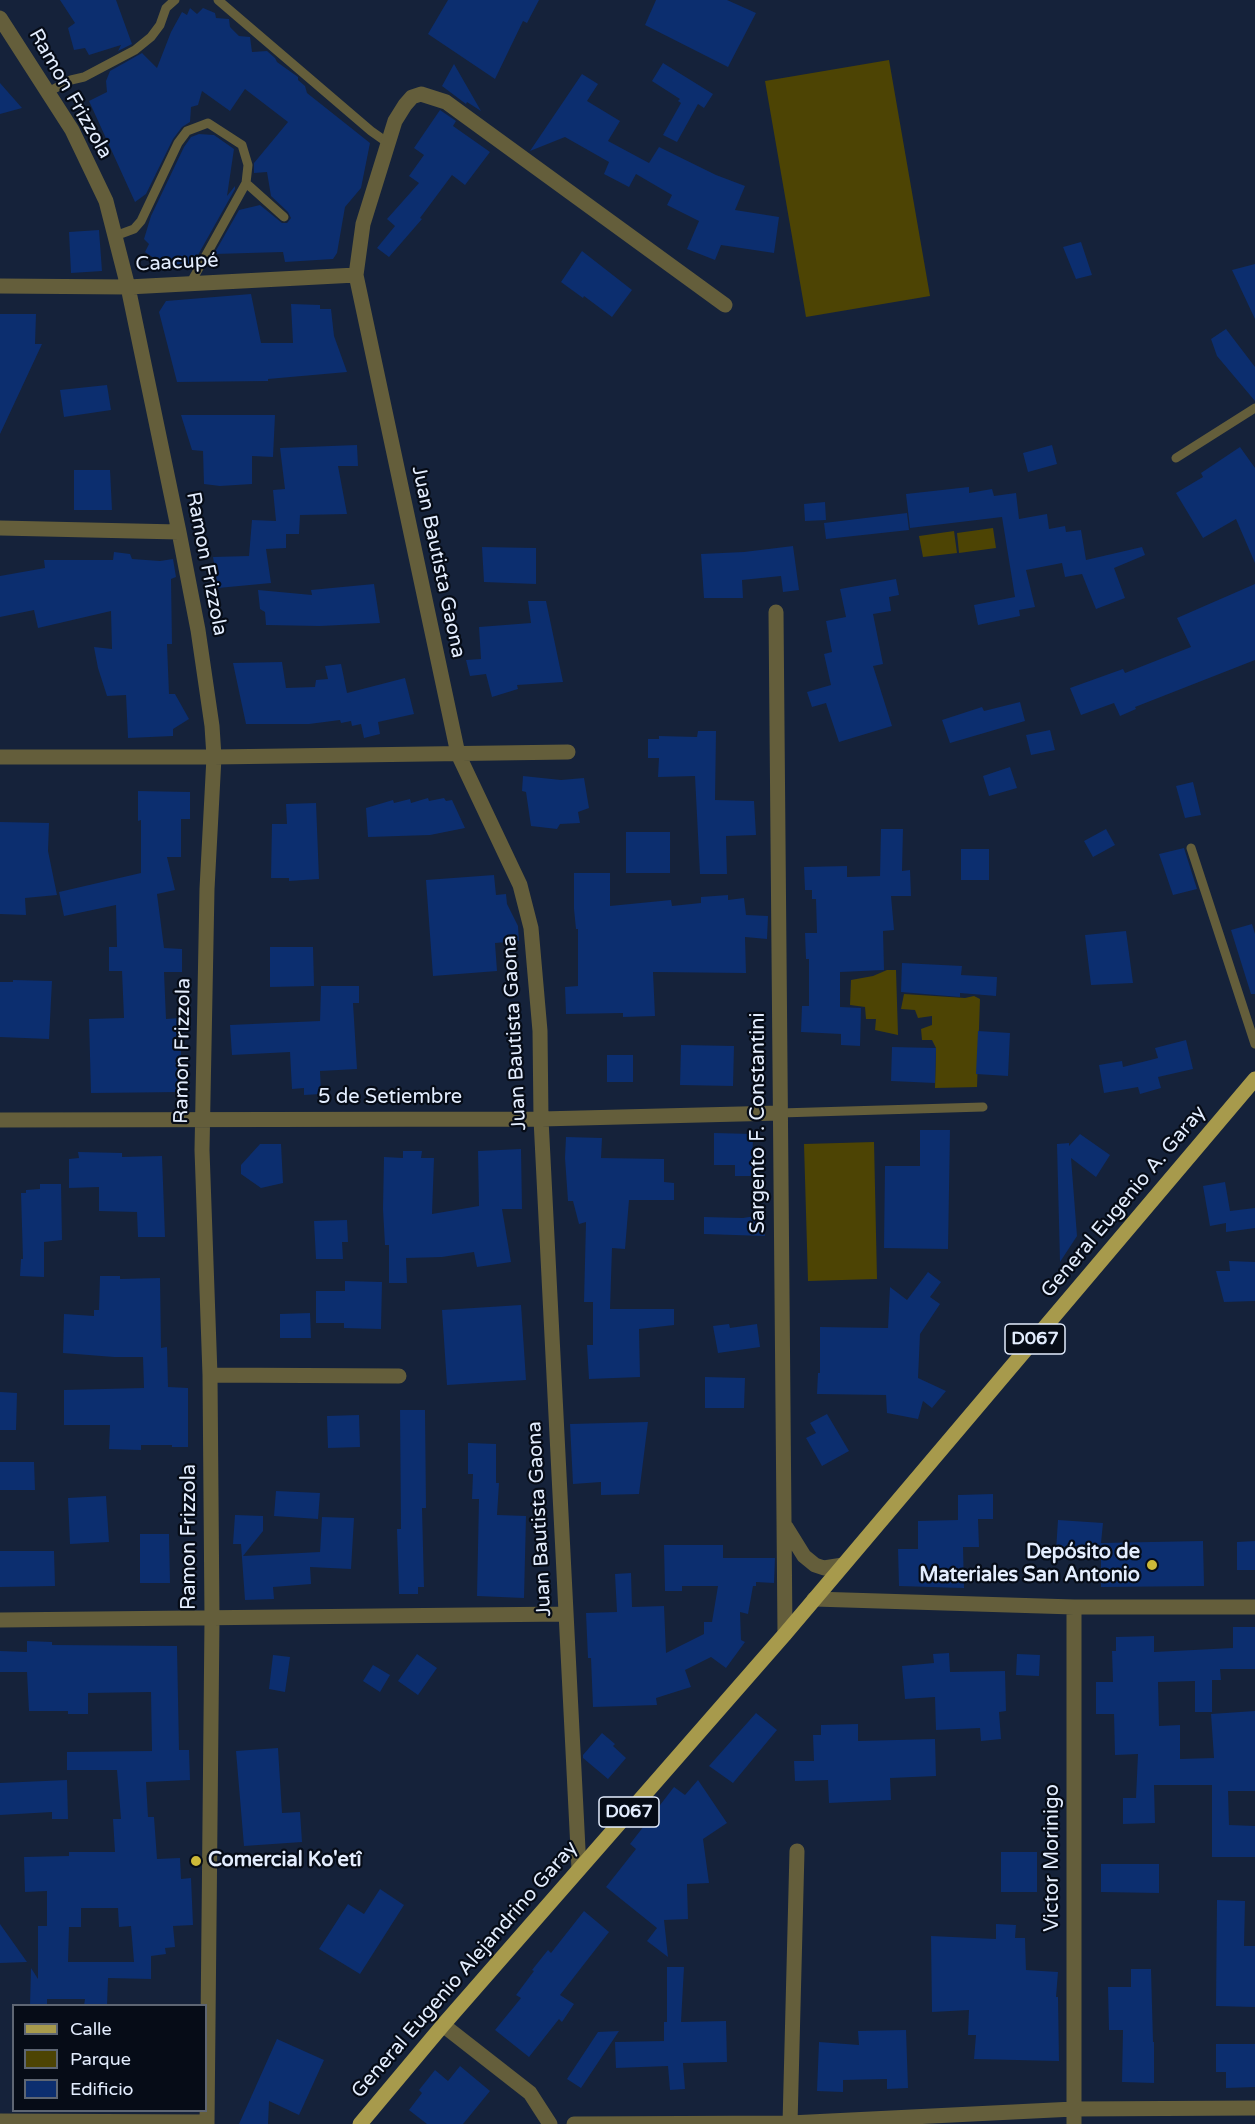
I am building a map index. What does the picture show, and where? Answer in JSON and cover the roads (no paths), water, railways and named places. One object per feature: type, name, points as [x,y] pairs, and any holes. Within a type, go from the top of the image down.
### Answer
[{"type":"main road","name":"General Eugenio A. Garay","points":[[814,1599],[1255,1080]]},
{"type":"main road","name":"General Eugenio Alejandrino Garay","points":[[360,2124],[443,2025],[814,1599]]},
{"type":"street","name":"Ramon Frizzola","points":[[0,18],[72,130],[106,201],[128,287],[179,532],[198,630],[212,726],[214,757],[205,946],[202,1150],[210,1375],[212,1619],[207,2123]]},
{"type":"street","name":"Juan Bautista Gaona","points":[[579,1869],[541,1119],[540,1031],[531,928],[520,885],[458,754],[356,274],[363,224],[395,121],[412,97],[421,93],[446,102],[725,305]]},
{"type":"street","name":"Caacupé","points":[[0,286],[128,287],[356,274]]},
{"type":"street","points":[[0,528],[179,532]]},
{"type":"street","name":"Sargento F. Constantini","points":[[776,612],[784,1634]]},
{"type":"street","points":[[0,757],[214,757],[568,752]]},
{"type":"street","name":"5 de Setiembre","points":[[0,1120],[541,1119],[780,1113]]},
{"type":"street","points":[[210,1375],[399,1376]]},
{"type":"street","points":[[784,1522],[793,1541],[814,1565],[824,1568],[843,1565]]},
{"type":"street","points":[[814,1599],[1074,1607],[1255,1607]]},
{"type":"street","name":"Victor Morinigo","points":[[1074,1607],[1074,2117]]},
{"type":"street","points":[[0,1620],[566,1614]]},
{"type":"street","points":[[790,2124],[797,1851]]},
{"type":"street","points":[[443,2025],[530,2093],[550,2124]]},
{"type":"street","points":[[574,2124],[790,2124],[1074,2117],[1255,2108]]},
{"type":"street","points":[[0,2121],[207,2123]]},
{"type":"lane","points":[[48,92],[135,50],[151,37],[160,25],[166,8],[175,0]]},
{"type":"lane","points":[[218,0],[388,143]]},
{"type":"lane","points":[[115,236],[134,229],[141,221],[178,143],[187,131],[208,123],[242,145],[248,165],[246,183],[190,284]]},
{"type":"lane","points":[[246,183],[284,217]]},
{"type":"lane","points":[[1176,458],[1255,408]]},
{"type":"lane","points":[[1191,848],[1255,1044]]},
{"type":"lane","points":[[780,1113],[983,1107]]},
{"type":"place","name":"Depósito de Materiales San Antonio","points":[[1152,1565]]},
{"type":"place","name":"Comercial Ko'etî","points":[[196,1861]]}]
